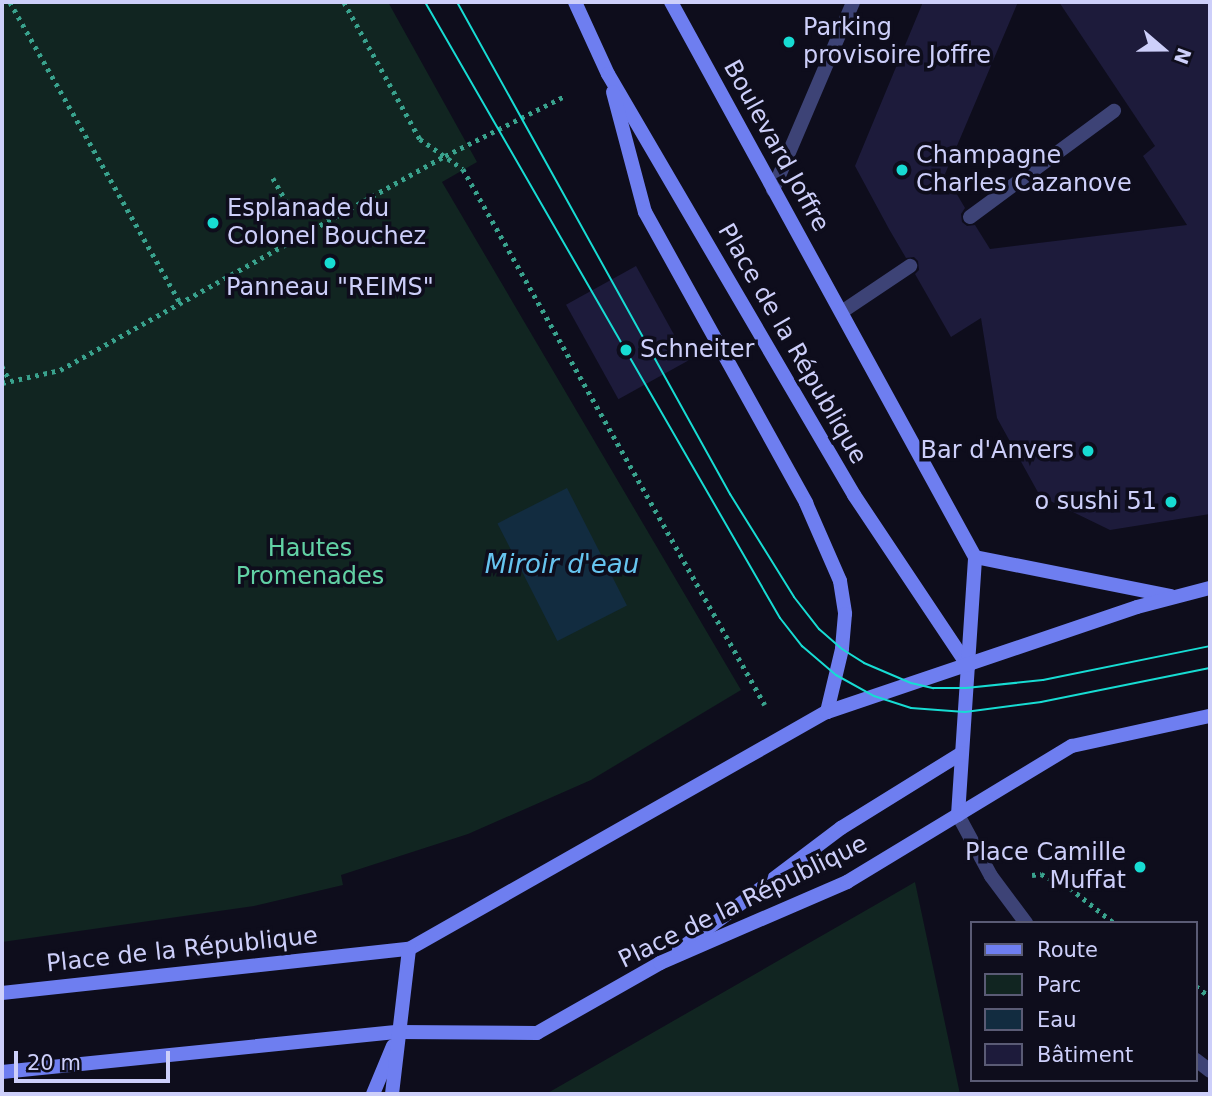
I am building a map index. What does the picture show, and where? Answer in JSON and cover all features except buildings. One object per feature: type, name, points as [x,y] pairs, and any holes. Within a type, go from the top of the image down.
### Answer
[{"type":"main road","points":[[575,2],[608,74],[645,212],[814,518],[840,581],[845,614],[842,649],[827,712]]},
{"type":"main road","name":"Boulevard Joffre","points":[[671,2],[773,190],[843,311],[975,557]]},
{"type":"main road","name":"Place de la République","points":[[608,74],[854,495],[968,666]]},
{"type":"main road","points":[[958,815],[975,557],[1173,596]]},
{"type":"main road","name":"Place de la République","points":[[2,993],[409,949],[827,712],[1173,596],[1210,588]]},
{"type":"main road","name":"Place de la République","points":[[2,1072],[398,1032],[537,1033],[660,963],[847,882],[1072,746],[1210,716]]},
{"type":"main road","points":[[660,963],[841,828],[962,753]]},
{"type":"main road","points":[[392,1094],[409,949]]},
{"type":"main road","points":[[373,1094],[398,1032]]},
{"type":"street","points":[[773,190],[853,2]]},
{"type":"street","points":[[970,217],[1114,111]]},
{"type":"street","points":[[843,311],[911,266]]},
{"type":"street","points":[[958,815],[991,876],[1025,921]]},
{"type":"path","points":[[10,2],[181,304]]},
{"type":"path","points":[[344,2],[420,139],[463,169],[765,705]]},
{"type":"path","points":[[2,383],[60,370],[445,156],[563,97]]},
{"type":"path","points":[[273,178],[293,213]]},
{"type":"path","points":[[2,366],[10,382]]},
{"type":"path","points":[[991,876],[1041,874],[1070,888],[1111,921]]},
{"type":"green space","name":"Hautes Promenades","points":[[2,2],[388,2],[477,162],[442,182],[741,690],[591,780],[468,834],[341,875],[343,885],[254,906],[2,942]]},
{"type":"green space","points":[[915,882],[960,1094],[546,1094],[884,900]]},
{"type":"water","name":"Miroir d'eau","points":[[567,488],[627,606],[557,641],[498,523]]},
{"type":"tram line","points":[[425,2],[780,618],[802,646],[836,675],[874,696],[911,708],[965,712],[1041,702],[1210,668]]},
{"type":"tram line","points":[[457,2],[730,494],[794,597],[819,629],[842,649],[864,663],[911,683],[933,688],[966,688],[1043,680],[1210,646]]},
{"type":"place","name":"Parking provisoire Joffre","points":[[789,42]]},
{"type":"place","name":"Champagne Charles Cazanove","points":[[902,170]]},
{"type":"place","name":"Esplanade du Colonel Bouchez","points":[[213,223]]},
{"type":"place","name":"Panneau \"REIMS\"","points":[[330,263]]},
{"type":"place","name":"Schneiter","points":[[626,350]]},
{"type":"place","name":"Bar d'Anvers","points":[[1088,451]]},
{"type":"place","name":"o sushi 51","points":[[1171,502]]},
{"type":"place","name":"Place Camille Muffat","points":[[1140,867]]}]
